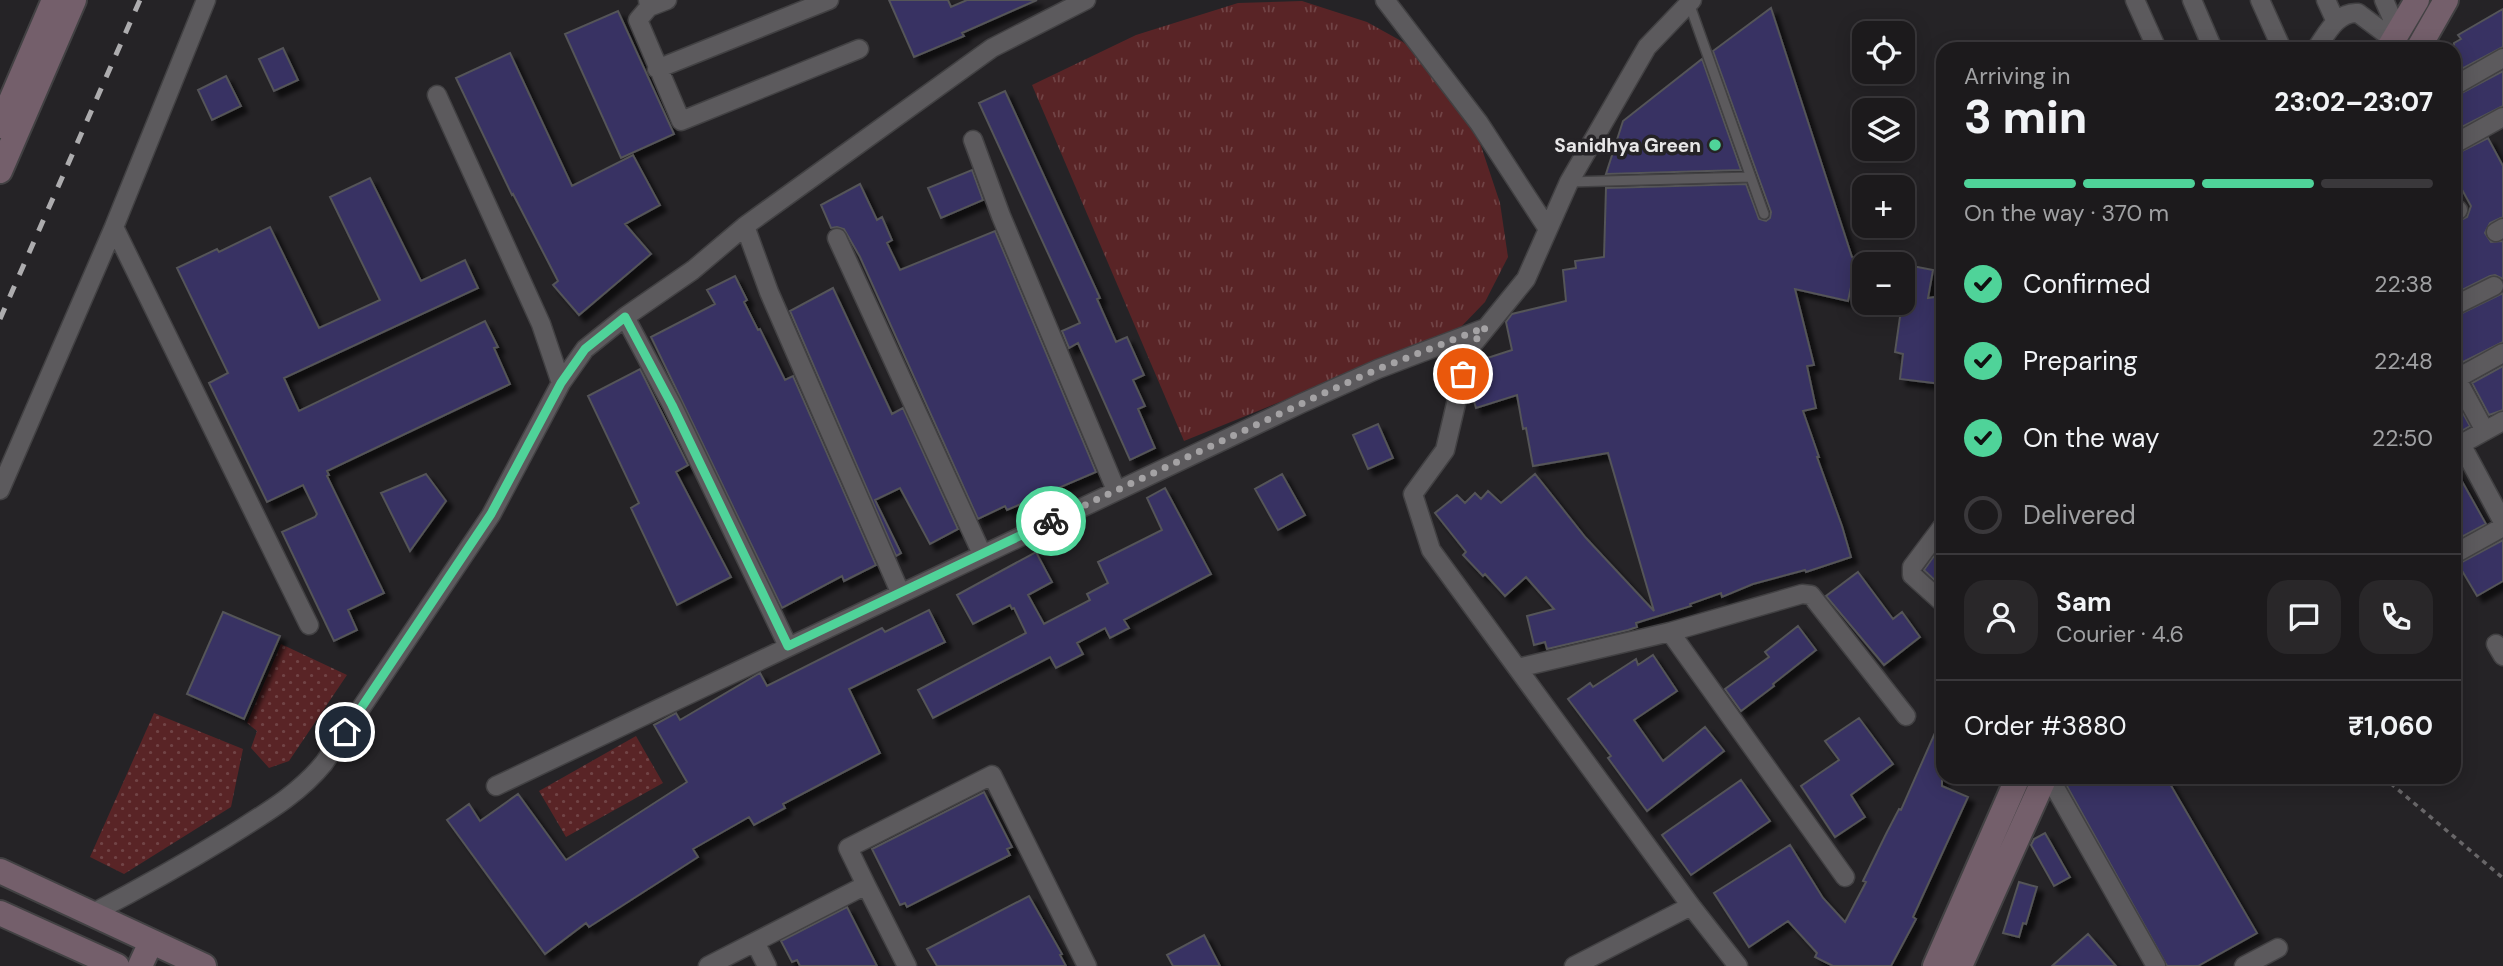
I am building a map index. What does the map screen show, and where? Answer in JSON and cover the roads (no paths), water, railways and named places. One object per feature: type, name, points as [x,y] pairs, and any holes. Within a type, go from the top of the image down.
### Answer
[{"type":"street","points":[[0,126],[54,0]]},
{"type":"street","points":[[0,171],[74,0]]},
{"type":"street","points":[[0,491],[114,227],[206,0]]},
{"type":"street","points":[[667,0],[649,3],[638,20],[681,121],[859,49]]},
{"type":"street","points":[[657,69],[829,0]]},
{"type":"street","points":[[91,914],[159,879],[284,802],[324,764],[491,514],[561,383],[585,349],[625,317],[693,270],[745,226],[992,48],[1086,0]]},
{"type":"street","points":[[1385,0],[1479,123],[1548,229]]},
{"type":"street","points":[[2135,0],[2154,42]]},
{"type":"street","points":[[2192,0],[2210,42]]},
{"type":"street","points":[[2260,0],[2279,42]]},
{"type":"street","points":[[2326,0],[2336,22]]},
{"type":"street","points":[[2385,0],[2393,40]]},
{"type":"street","points":[[2393,40],[2417,0]]},
{"type":"street","points":[[2422,42],[2446,0]]},
{"type":"street","points":[[1690,1],[1647,47],[1569,182],[1526,279],[1469,349],[1445,450],[1413,494],[1431,550],[1691,906],[1738,966]]},
{"type":"street","points":[[2321,42],[2336,22],[2345,15],[2358,13],[2393,40]]},
{"type":"street","points":[[2461,82],[2503,58]]},
{"type":"street","points":[[437,95],[541,324],[561,383]]},
{"type":"street","points":[[2461,140],[2503,117]]},
{"type":"street","points":[[973,140],[1001,216],[1116,490]]},
{"type":"street","points":[[745,226],[769,292],[900,593]]},
{"type":"street","points":[[114,227],[309,625]]},
{"type":"street","points":[[837,238],[982,554]]},
{"type":"street","points":[[2461,302],[2494,286]]},
{"type":"street","points":[[625,317],[672,405],[788,646]]},
{"type":"street","points":[[496,786],[1116,490],[1367,374],[1486,327]]},
{"type":"street","points":[[2461,374],[2503,353]]},
{"type":"street","points":[[2461,390],[2485,431]]},
{"type":"street","points":[[2461,444],[2503,421]]},
{"type":"street","points":[[2461,453],[2503,525],[2461,550]]},
{"type":"street","points":[[1936,536],[1911,571],[1936,597]]},
{"type":"street","points":[[1518,668],[1670,632],[1802,594],[1811,595],[1906,716]]},
{"type":"street","points":[[1670,632],[1844,877]]},
{"type":"street","points":[[907,966],[848,848],[992,775],[1087,966]]},
{"type":"street","points":[[1935,966],[2015,784]]},
{"type":"street","points":[[1960,966],[2044,784]]},
{"type":"street","points":[[2051,784],[2156,966]]},
{"type":"street","points":[[0,871],[204,966]]},
{"type":"street","points":[[708,966],[866,885]]},
{"type":"street","points":[[1574,966],[1691,906]]},
{"type":"street","points":[[0,913],[117,966]]},
{"type":"street","points":[[140,966],[151,942]]},
{"type":"street","points":[[755,942],[767,966]]},
{"type":"street","points":[[2244,966],[2278,948]]},
{"type":"lane","points":[[1690,1],[1764,214]]},
{"type":"lane","points":[[1569,182],[1751,177]]},
{"type":"railway","points":[[0,319],[140,0]]},
{"type":"place","name":"Sanidhya Green","points":[[1715,145]]}]
